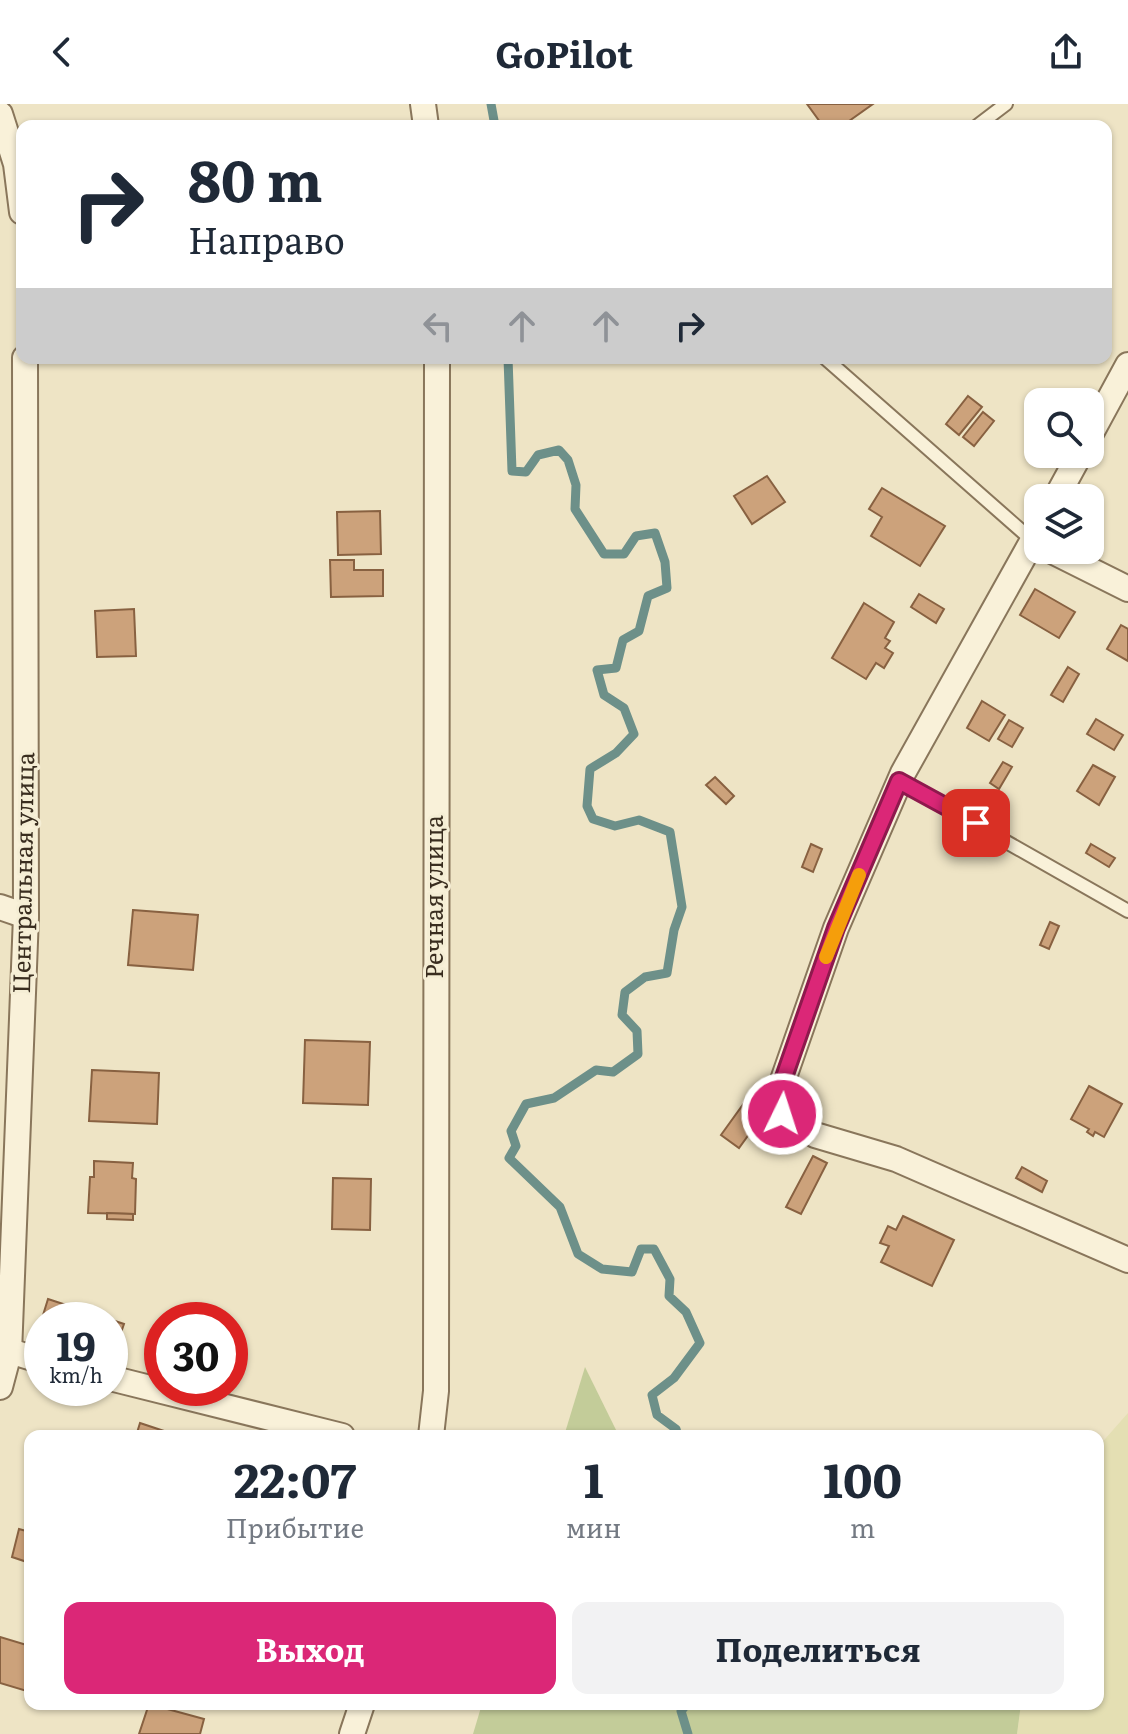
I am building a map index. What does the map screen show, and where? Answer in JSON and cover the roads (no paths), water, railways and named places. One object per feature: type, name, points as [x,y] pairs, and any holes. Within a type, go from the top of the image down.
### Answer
[{"type":"street","points":[[0,114],[16,164]]},
{"type":"street","name":"Центральная улица","points":[[0,1387],[5,1350],[26,916],[25,364]]},
{"type":"street","name":"Речная улица","points":[[432,1430],[436,1391],[434,805],[437,364]]},
{"type":"street","points":[[1104,409],[1128,365]]},
{"type":"street","points":[[1027,564],[899,781],[836,928],[783,1080],[782,1114],[815,1135],[896,1159],[1128,1260]]},
{"type":"street","points":[[1081,564],[1128,589]]},
{"type":"street","points":[[0,907],[26,916]]},
{"type":"street","points":[[128,1382],[318,1430]]},
{"type":"street","points":[[352,1734],[360,1710]]},
{"type":"lane","points":[[985,120],[1006,104]]},
{"type":"lane","points":[[832,364],[1024,528]]},
{"type":"lane","points":[[899,781],[1128,911]]},
{"type":"waterway","points":[[491,104],[494,120]]},
{"type":"waterway","points":[[508,364],[512,471],[526,472],[538,455],[559,450],[568,460],[576,485],[575,509],[604,554],[624,554],[636,536],[655,533],[665,562],[667,588],[648,596],[639,631],[623,640],[616,668],[597,670],[604,695],[624,708],[634,734],[616,753],[590,769],[587,806],[593,819],[615,826],[639,820],[670,832],[682,907],[674,930],[667,973],[645,977],[625,992],[622,1015],[637,1031],[638,1054],[613,1072],[596,1070],[554,1098],[526,1104],[511,1131],[516,1146],[509,1158],[560,1207],[578,1254],[602,1269],[632,1272],[641,1249],[654,1249],[670,1279],[669,1296],[686,1312],[700,1343],[674,1378],[652,1395],[657,1415],[676,1430]]},
{"type":"waterway","points":[[682,1710],[688,1734]]}]
